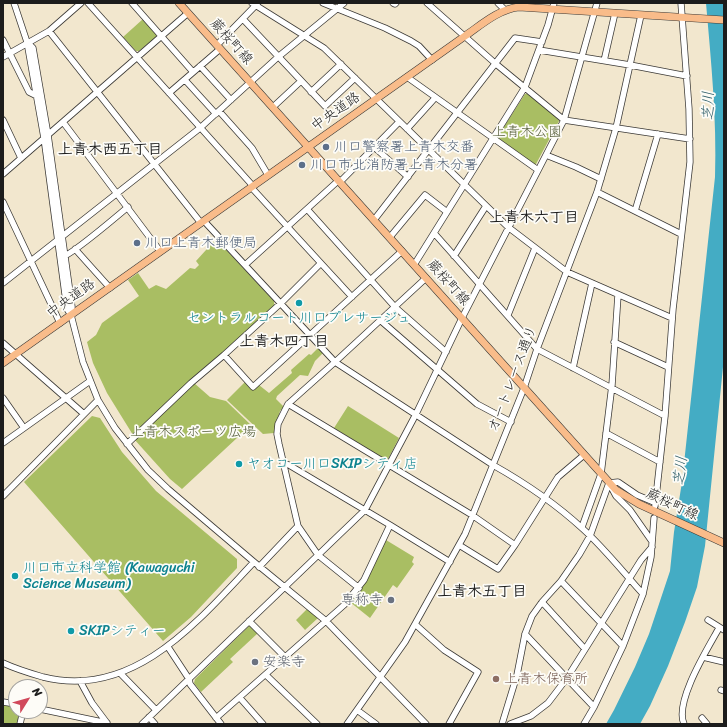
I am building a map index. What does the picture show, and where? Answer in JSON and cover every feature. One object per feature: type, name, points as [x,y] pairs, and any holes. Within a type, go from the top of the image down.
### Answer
[{"type":"main road","name":"蕨桜町線","points":[[179,3],[616,490],[639,504],[724,543]]},
{"type":"main road","name":"中央道路","points":[[3,363],[464,36],[508,7],[554,6],[615,14],[724,20]]},
{"type":"street","points":[[14,3],[27,42],[33,48],[60,238],[72,307],[71,315],[83,362],[98,400],[127,444],[148,470],[259,567],[326,621],[426,724]]},
{"type":"street","points":[[3,56],[49,30],[81,3]]},
{"type":"street","points":[[88,3],[352,298]]},
{"type":"street","points":[[132,3],[193,72]]},
{"type":"street","points":[[323,3],[385,28],[411,41],[419,46],[432,60]]},
{"type":"street","points":[[3,283],[200,128],[278,57],[344,3]]},
{"type":"street","points":[[427,3],[496,64],[564,120],[690,139]]},
{"type":"street","points":[[498,3],[508,7]]},
{"type":"street","points":[[142,724],[284,586],[365,510],[416,414],[479,284],[564,120],[596,12],[597,3]]},
{"type":"street","points":[[609,483],[618,482],[637,495],[656,504],[665,416],[672,318],[690,162],[686,18],[681,3]]},
{"type":"street","points":[[169,93],[200,66],[255,4],[324,48],[508,227],[535,248],[567,272],[672,318]]},
{"type":"street","points":[[414,265],[525,87],[554,6]]},
{"type":"street","points":[[3,174],[188,13]]},
{"type":"street","points":[[604,61],[615,14]]},
{"type":"street","name":"オートレース通り","points":[[347,724],[405,642],[460,545],[511,422],[537,349],[597,192],[616,128],[641,15]]},
{"type":"street","points":[[243,19],[325,106],[355,78]]},
{"type":"street","points":[[49,30],[154,163],[203,222],[335,362],[493,465],[520,480],[544,498],[582,528],[643,594]]},
{"type":"street","points":[[374,220],[515,38],[542,42]]},
{"type":"street","points":[[3,40],[29,92],[39,97]]},
{"type":"street","points":[[539,50],[687,76]]},
{"type":"street","points":[[311,92],[341,64]]},
{"type":"street","points":[[200,66],[231,100]]},
{"type":"street","points":[[407,77],[457,114],[538,170]]},
{"type":"street","points":[[185,80],[252,148],[268,175]]},
{"type":"street","points":[[273,107],[301,81]]},
{"type":"street","points":[[407,129],[435,98]]},
{"type":"street","points":[[3,120],[21,158]]},
{"type":"street","points":[[63,122],[160,251]]},
{"type":"street","points":[[245,265],[339,181],[399,122]]},
{"type":"street","points":[[635,212],[658,134]]},
{"type":"street","points":[[374,147],[408,177]]},
{"type":"street","points":[[546,155],[601,179]]},
{"type":"street","points":[[597,192],[681,234]]},
{"type":"street","points":[[390,238],[425,195],[447,212]]},
{"type":"street","points":[[3,202],[60,323]]},
{"type":"street","points":[[454,256],[486,206]]},
{"type":"street","points":[[63,257],[128,207]]},
{"type":"street","points":[[307,209],[395,307],[446,352]]},
{"type":"street","points":[[434,234],[537,349],[665,416]]},
{"type":"street","points":[[508,315],[535,248]]},
{"type":"street","points":[[75,249],[110,288]]},
{"type":"street","points":[[224,355],[254,387],[402,251]]},
{"type":"street","points":[[127,444],[281,303],[320,264]]},
{"type":"street","points":[[359,588],[318,555],[298,526],[277,434],[278,424],[288,404],[426,278]]},
{"type":"street","points":[[573,368],[592,284]]},
{"type":"street","points":[[582,528],[601,474],[611,388],[618,295]]},
{"type":"street","points":[[380,320],[476,404],[511,422]]},
{"type":"street","points":[[614,342],[668,367]]},
{"type":"street","points":[[3,343],[84,414]]},
{"type":"street","points":[[3,442],[90,381]]},
{"type":"street","points":[[3,398],[24,428]]},
{"type":"street","points":[[3,496],[98,400]]},
{"type":"street","points":[[288,404],[472,515],[515,545]]},
{"type":"street","points":[[606,433],[660,462]]},
{"type":"street","points":[[460,545],[498,569],[558,477],[584,455]]},
{"type":"street","points":[[283,463],[289,465],[365,510],[450,562]]},
{"type":"street","points":[[502,724],[517,675],[525,634],[532,616],[542,602],[561,581],[590,536],[609,483]]},
{"type":"street","points":[[609,483],[616,496],[630,510],[651,540]]},
{"type":"street","points":[[584,724],[594,707],[623,646],[643,594],[651,557],[651,540],[654,518]]},
{"type":"street","points":[[216,718],[286,658],[344,605],[364,580],[390,525]]},
{"type":"street","points":[[259,567],[298,526]]},
{"type":"street","points":[[510,724],[531,716],[548,703],[630,580],[641,560],[652,547]]},
{"type":"street","points":[[3,662],[20,670],[58,680],[80,681],[98,679],[120,673],[139,664],[168,646],[201,618],[254,562]]},
{"type":"street","points":[[561,581],[602,622],[623,646]]},
{"type":"street","points":[[542,602],[585,649]]},
{"type":"street","points":[[684,724],[681,714],[692,678],[703,657],[722,629],[708,620]]},
{"type":"street","points":[[249,621],[286,658]]},
{"type":"street","points":[[416,624],[444,650],[478,672],[449,724]]},
{"type":"street","points":[[525,634],[594,707]]},
{"type":"street","points":[[168,646],[189,679],[190,684],[221,724]]},
{"type":"street","points":[[703,657],[724,662]]},
{"type":"street","points":[[120,673],[156,710]]},
{"type":"street","points":[[266,675],[317,724]]},
{"type":"street","points":[[80,681],[92,703],[107,723]]},
{"type":"street","points":[[240,698],[263,724]]},
{"type":"street","points":[[357,710],[376,724]]},
{"type":"street","points":[[48,711],[107,723]]},
{"type":"street","points":[[149,717],[155,724]]},
{"type":"street","points":[[702,718],[707,724]]},
{"type":"green space","points":[[143,19],[156,33],[156,37],[139,51],[136,51],[123,37]]},
{"type":"green space","name":"上青木公園","points":[[525,94],[529,94],[558,118],[559,121],[536,164],[533,164],[499,140],[498,136]]},
{"type":"green space","points":[[216,239],[274,301],[274,306],[133,435],[107,393],[93,363],[87,342],[96,335],[102,323],[139,296],[128,280],[138,273],[149,289],[156,285],[166,289],[190,268],[195,269],[199,265],[196,261]]},
{"type":"green space","points":[[318,348],[323,353],[315,361],[308,376],[300,375],[277,396],[276,399],[284,407],[280,411],[274,433],[263,434],[227,400],[245,382],[253,390],[259,385],[269,393],[292,373],[291,370]]},
{"type":"green space","name":"上青木スポーツ広場","points":[[194,383],[210,397],[226,401],[251,425],[182,489],[170,479],[134,439]]},
{"type":"green space","points":[[348,406],[399,438],[388,459],[385,460],[334,428]]},
{"type":"green space","points":[[92,416],[100,418],[122,452],[156,491],[237,559],[237,568],[191,617],[163,641],[24,482]]},
{"type":"green space","points":[[386,540],[414,557],[412,562],[414,564],[397,588],[393,585],[370,618],[350,602],[366,582]]},
{"type":"green space","points":[[307,609],[318,618],[305,630],[296,620]]},
{"type":"green space","points":[[250,625],[258,633],[230,659],[233,662],[201,692],[194,683],[195,679]]},
{"type":"green space","points":[[3,704],[8,705],[8,719],[18,719],[17,724],[3,724]]},
{"type":"water","points":[[706,3],[724,3],[724,357],[705,546],[697,587],[685,622],[668,666],[640,724],[606,724],[635,667],[649,634],[670,571],[674,532],[682,482],[715,177],[712,68]]},
{"type":"place","name":"川口警察署上青木交番","points":[[326,147]]},
{"type":"place","name":"川口市北消防署上青木分署","points":[[302,165]]},
{"type":"place","name":"川口上青木郵便局","points":[[137,243]]},
{"type":"place","name":"セントラルコート川口プレサージュ","points":[[299,303]]},
{"type":"place","name":"ヤオコー川口SKIPシティ店","points":[[239,464]]},
{"type":"place","name":"川口市立科学館 (Kawaguchi Science Museum)","points":[[15,576]]},
{"type":"place","name":"専称寺","points":[[391,600]]},
{"type":"place","name":"SKIPシティー","points":[[71,631]]},
{"type":"place","name":"安楽寺","points":[[255,662]]},
{"type":"place","name":"上青木保育所","points":[[496,679]]},
{"type":"district","name":"上青木西五丁目","points":[[110,150]]},
{"type":"district","name":"上青木六丁目","points":[[534,218]]},
{"type":"district","name":"上青木四丁目","points":[[284,342]]},
{"type":"district","name":"上青木五丁目","points":[[482,592]]},
{"type":"water label","name":"芝川","points":[[709,106]]},
{"type":"water label","name":"芝川","points":[[681,471]]}]
